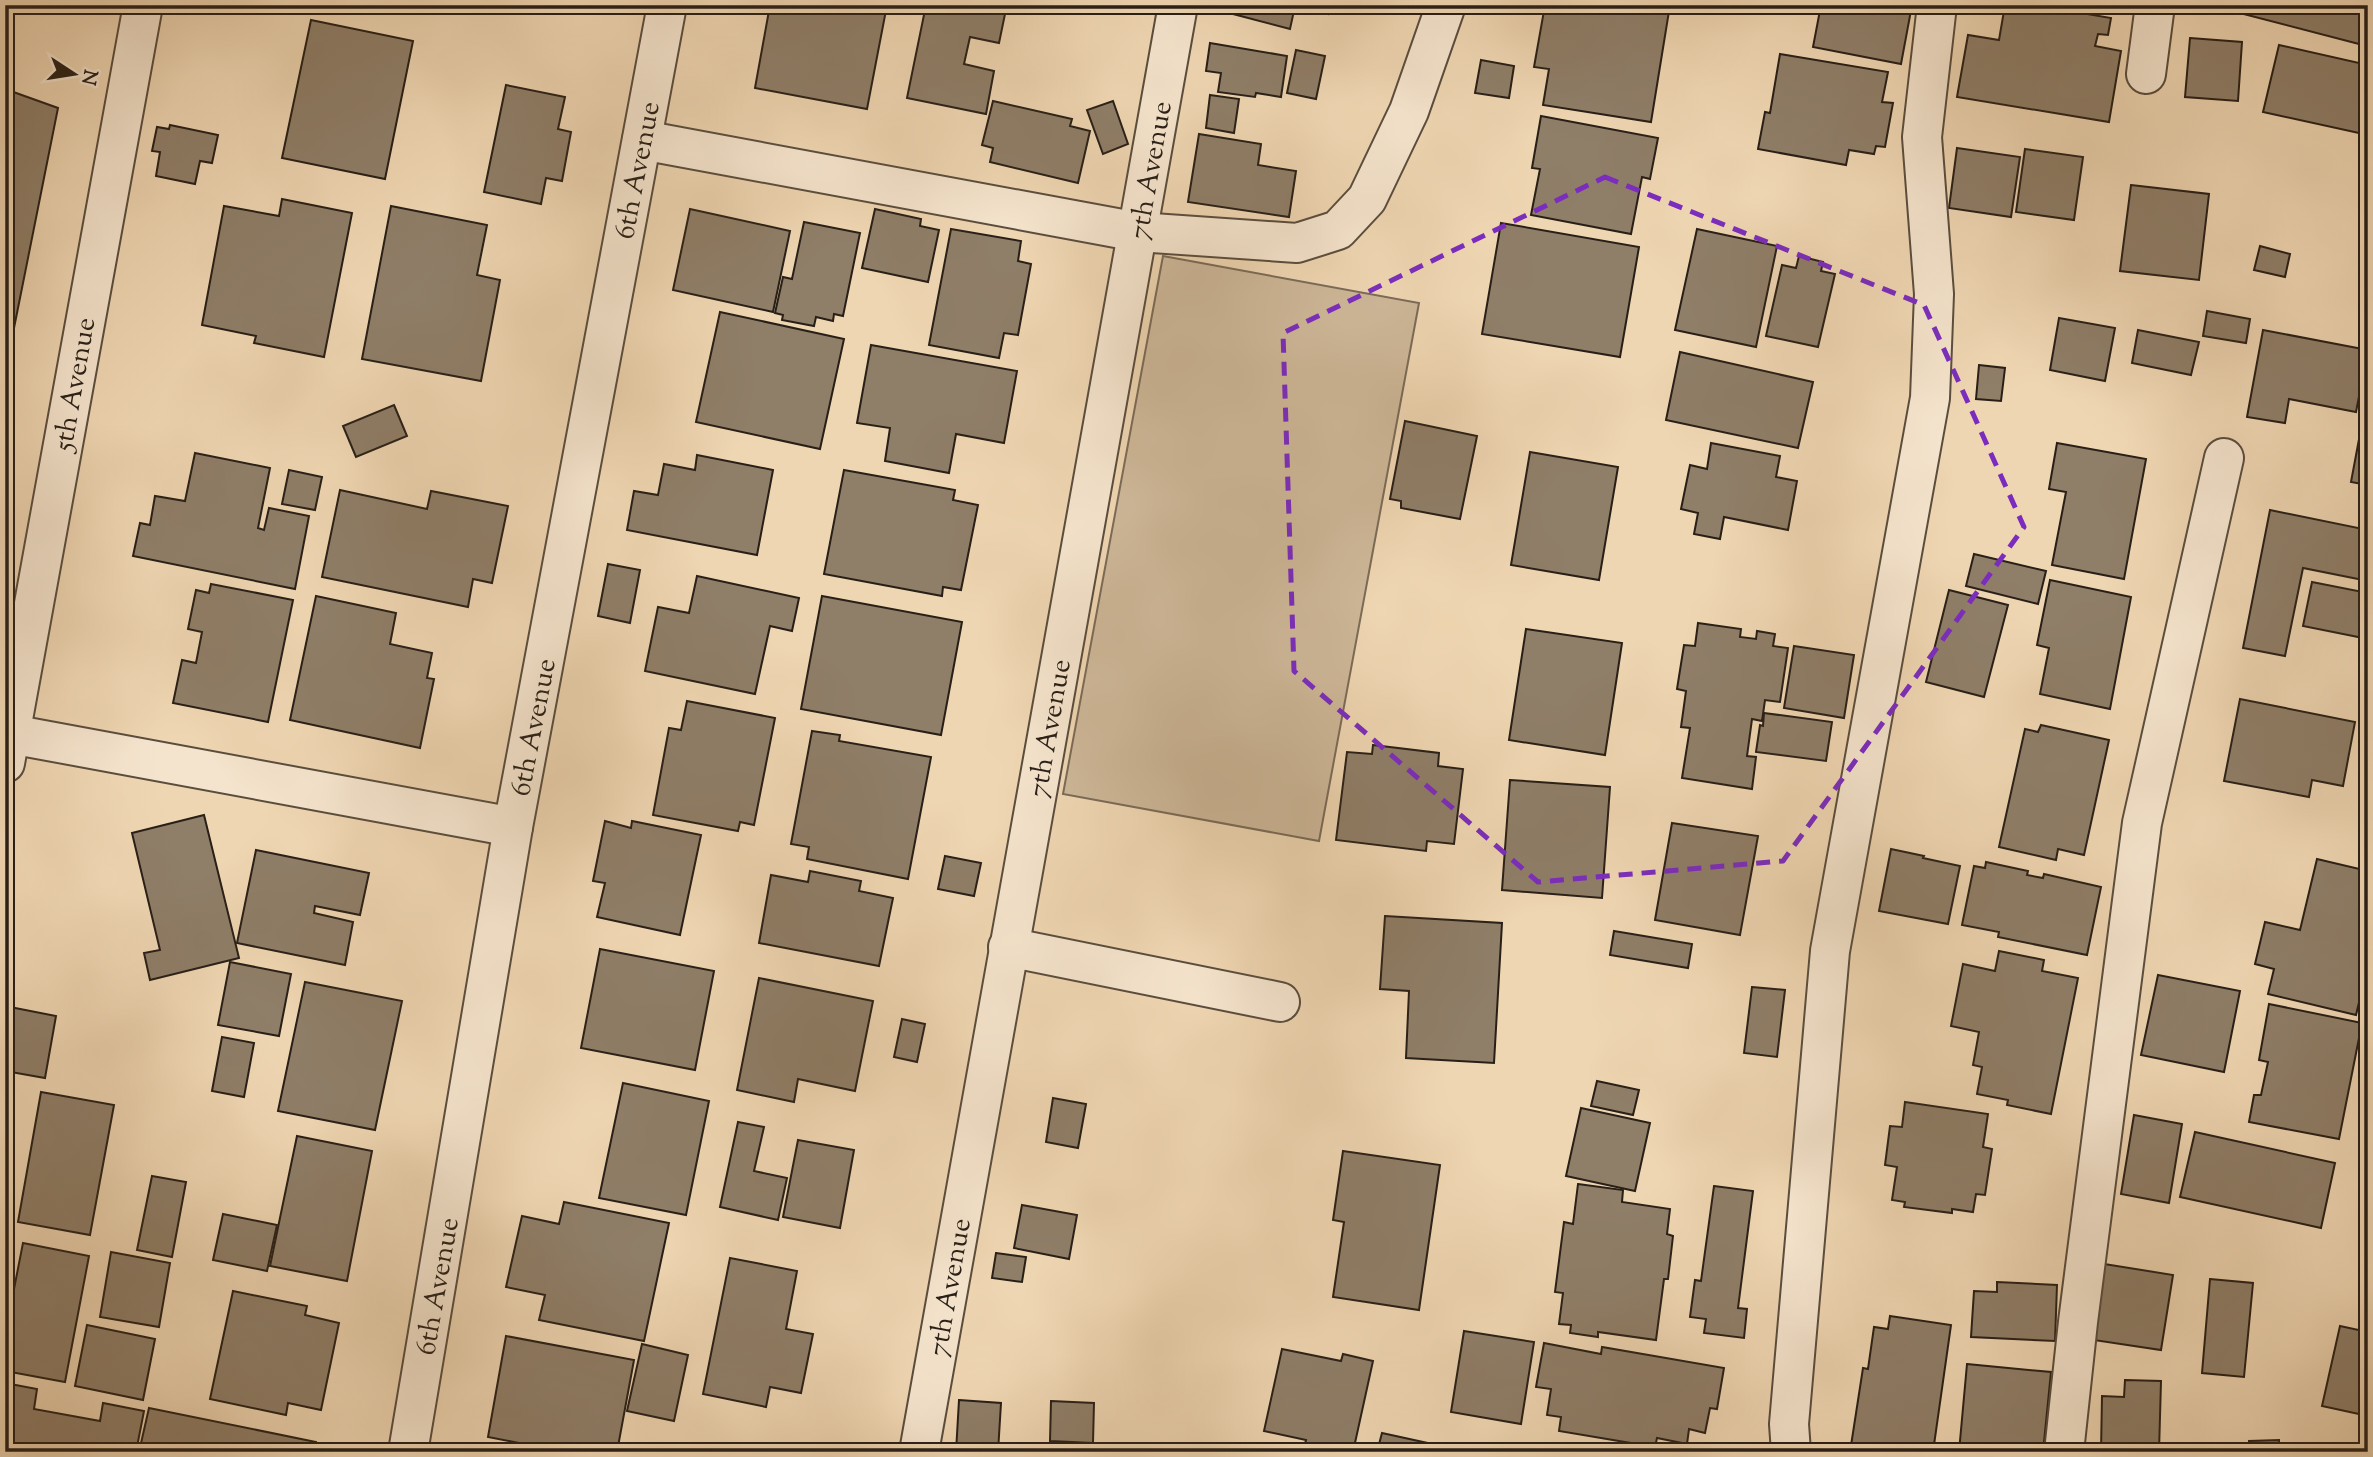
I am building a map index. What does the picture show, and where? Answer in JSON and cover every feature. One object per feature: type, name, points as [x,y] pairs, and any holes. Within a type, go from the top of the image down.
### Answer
[{"type":"street","name":"5th Avenue","points":[[7,743],[143,5]]},
{"type":"street","name":"6th Avenue","points":[[408,1452],[513,827],[667,5]]},
{"type":"street","name":"7th Avenue","points":[[919,1452],[1178,5]]},
{"type":"street","points":[[642,141],[1138,232],[1297,243],[1338,230],[1367,199],[1409,111],[1446,5]]},
{"type":"street","points":[[1791,1452],[1789,1424],[1830,951],[1930,398],[1934,294],[1922,137],[1937,5]]},
{"type":"street","points":[[2146,74],[2155,5]]},
{"type":"street","points":[[2064,1452],[2079,1308],[2142,823],[2224,458]]},
{"type":"street","points":[[7,743],[513,827]]},
{"type":"street","points":[[1008,947],[1280,1002]]},
{"type":"highlighted area","points":[[1605,177],[1924,305],[2024,527],[1783,861],[1538,882],[1294,671],[1283,333]]},
{"type":"shaded area","points":[[1163,256],[1419,303],[1319,841],[1063,794]]},
{"type":"building","points":[[770,5],[887,5],[867,109],[755,88]]},
{"type":"building","points":[[926,5],[960,5],[1005,14],[999,43],[970,37],[964,64],[994,71],[986,114],[907,98]]},
{"type":"building","points":[[1236,5],[1330,5],[1328,14],[1295,6],[1290,29],[1233,14]]},
{"type":"building","points":[[1545,5],[1670,5],[1651,122],[1543,105],[1549,69],[1534,67]]},
{"type":"building","points":[[1821,5],[1912,5],[1901,64],[1813,47]]},
{"type":"building","points":[[2005,5],[2034,5],[2111,18],[2108,35],[2098,34],[2095,46],[2121,51],[2109,122],[1957,97],[1968,35],[1999,40]]},
{"type":"building","points":[[2233,5],[2368,5],[2368,11],[2359,44],[2232,11]]},
{"type":"building","points":[[311,20],[413,41],[385,179],[282,158]]},
{"type":"building","points":[[2190,38],[2242,42],[2238,101],[2185,97]]},
{"type":"building","points":[[1210,43],[1287,56],[1281,97],[1218,92],[1221,73],[1206,71]]},
{"type":"building","points":[[2279,45],[2368,65],[2368,135],[2263,112]]},
{"type":"building","points":[[1296,50],[1325,56],[1316,99],[1287,93]]},
{"type":"building","points":[[1780,54],[1888,72],[1882,102],[1893,103],[1885,147],[1876,146],[1874,154],[1849,150],[1846,165],[1758,149],[1765,112],[1770,113]]},
{"type":"building","points":[[1481,60],[1514,66],[1509,98],[1475,93]]},
{"type":"building","points":[[506,85],[565,97],[558,129],[571,132],[562,181],[546,178],[541,204],[484,192]]},
{"type":"building","points":[[5,89],[58,108],[6,368],[5,368]]},
{"type":"building","points":[[1210,95],[1239,99],[1234,133],[1206,128]]},
{"type":"building","points":[[993,101],[1072,119],[1070,126],[1090,131],[1078,183],[990,162],[993,148],[982,145]]},
{"type":"building","points":[[1113,101],[1128,144],[1103,154],[1087,110]]},
{"type":"building","points":[[1541,116],[1658,138],[1650,179],[1642,177],[1631,234],[1531,215],[1540,169],[1532,168]]},
{"type":"building","points":[[170,125],[218,135],[212,163],[200,161],[195,184],[156,176],[160,152],[152,151],[157,127],[169,129]]},
{"type":"building","points":[[1199,134],[1261,144],[1258,165],[1296,171],[1289,217],[1188,202]]},
{"type":"building","points":[[1957,148],[2020,157],[2011,217],[1949,208]]},
{"type":"building","points":[[2025,149],[2083,157],[2074,220],[2016,212]]},
{"type":"building","points":[[2131,185],[2209,194],[2199,280],[2120,271]]},
{"type":"building","points":[[282,199],[352,213],[324,357],[254,343],[256,336],[202,325],[224,206],[279,216]]},
{"type":"building","points":[[391,206],[487,225],[477,275],[500,280],[481,381],[362,359]]},
{"type":"building","points":[[690,209],[790,231],[773,312],[673,290]]},
{"type":"building","points":[[875,209],[921,219],[920,226],[939,230],[928,282],[862,268]]},
{"type":"building","points":[[804,222],[860,233],[843,316],[834,314],[833,321],[816,317],[814,326],[782,320],[783,315],[775,313],[783,277],[792,279]]},
{"type":"building","points":[[1501,223],[1639,247],[1620,357],[1482,334]]},
{"type":"building","points":[[951,229],[1021,241],[1018,261],[1031,264],[1018,335],[1004,333],[999,358],[929,345]]},
{"type":"building","points":[[1697,229],[1777,246],[1756,347],[1675,330]]},
{"type":"building","points":[[2260,246],[2290,254],[2285,277],[2254,270]]},
{"type":"building","points":[[1799,256],[1823,262],[1821,271],[1835,274],[1818,347],[1766,336],[1782,265],[1796,268]]},
{"type":"building","points":[[2207,311],[2250,319],[2246,343],[2203,336]]},
{"type":"building","points":[[720,312],[844,339],[820,449],[696,422]]},
{"type":"building","points":[[2059,318],[2115,328],[2105,381],[2050,370]]},
{"type":"building","points":[[2138,330],[2199,342],[2191,375],[2132,363]]},
{"type":"building","points":[[2263,330],[2368,350],[2356,412],[2289,399],[2285,423],[2247,417]]},
{"type":"building","points":[[871,345],[1017,371],[1004,443],[956,434],[949,473],[885,461],[890,428],[857,423]]},
{"type":"building","points":[[1680,352],[1813,382],[1798,448],[1666,420]]},
{"type":"building","points":[[1979,365],[2005,368],[2001,401],[1976,399]]},
{"type":"building","points":[[2368,391],[2368,485],[2351,482]]},
{"type":"building","points":[[394,405],[407,436],[356,457],[343,426]]},
{"type":"building","points":[[1405,421],[1477,436],[1460,519],[1401,508],[1401,501],[1390,499]]},
{"type":"building","points":[[1711,443],[1780,456],[1776,477],[1797,481],[1788,530],[1724,517],[1720,539],[1694,534],[1698,513],[1681,509],[1690,465],[1707,469]]},
{"type":"building","points":[[2057,443],[2146,459],[2124,579],[2052,565],[2066,492],[2049,489]]},
{"type":"building","points":[[1530,452],[1618,467],[1599,580],[1511,565]]},
{"type":"building","points":[[195,453],[270,468],[258,528],[264,530],[269,508],[309,516],[295,589],[133,556],[140,523],[150,525],[155,496],[185,501]]},
{"type":"building","points":[[697,455],[773,470],[757,555],[627,530],[634,491],[658,495],[664,464],[695,470]]},
{"type":"building","points":[[289,470],[322,477],[315,510],[282,504]]},
{"type":"building","points":[[844,470],[955,490],[953,500],[978,505],[961,590],[943,587],[942,596],[824,574]]},
{"type":"building","points":[[340,490],[427,509],[431,491],[508,506],[492,583],[473,579],[468,607],[322,577]]},
{"type":"building","points":[[2270,510],[2368,530],[2368,581],[2303,568],[2285,656],[2243,648]]},
{"type":"building","points":[[1974,554],[2046,571],[2038,604],[1966,586]]},
{"type":"building","points":[[608,564],[640,570],[630,623],[598,616]]},
{"type":"building","points":[[697,576],[799,598],[792,631],[770,626],[755,694],[645,671],[658,607],[689,613]]},
{"type":"building","points":[[2050,580],[2131,597],[2110,709],[2040,694],[2049,648],[2037,645]]},
{"type":"building","points":[[2312,582],[2368,593],[2368,639],[2303,626]]},
{"type":"building","points":[[211,584],[293,600],[268,722],[173,703],[182,660],[196,663],[202,632],[188,629],[196,590],[209,593]]},
{"type":"building","points":[[1949,590],[2008,605],[1984,697],[1926,682]]},
{"type":"building","points":[[316,596],[396,613],[390,644],[432,653],[427,678],[434,679],[420,748],[290,720]]},
{"type":"building","points":[[822,596],[962,622],[941,735],[801,709]]},
{"type":"building","points":[[1698,623],[1741,629],[1740,637],[1756,639],[1757,631],[1775,634],[1773,646],[1788,648],[1780,702],[1765,700],[1762,721],[1752,719],[1747,756],[1756,757],[1752,789],[1682,778],[1690,728],[1681,727],[1686,691],[1677,689],[1684,645],[1695,646]]},
{"type":"building","points":[[1526,629],[1622,643],[1605,755],[1509,740]]},
{"type":"building","points":[[1794,646],[1854,655],[1844,718],[1784,708]]},
{"type":"building","points":[[2240,699],[2355,722],[2343,786],[2312,780],[2309,797],[2224,781]]},
{"type":"building","points":[[687,701],[775,718],[754,825],[740,822],[738,831],[653,815],[669,728],[681,730]]},
{"type":"building","points":[[1764,713],[1832,722],[1826,761],[1756,752]]},
{"type":"building","points":[[2041,725],[2109,740],[2084,855],[2058,849],[2056,860],[1999,847],[2025,729],[2038,732]]},
{"type":"building","points":[[812,731],[840,735],[839,741],[931,757],[908,879],[807,859],[809,847],[791,844]]},
{"type":"building","points":[[1373,745],[1439,753],[1438,766],[1463,769],[1454,844],[1427,841],[1426,851],[1336,840],[1347,752],[1372,754]]},
{"type":"building","points":[[1510,780],[1610,787],[1602,898],[1502,890]]},
{"type":"building","points":[[2368,813],[2368,842],[2362,840]]},
{"type":"building","points":[[204,815],[239,958],[150,980],[144,953],[160,950],[132,833]]},
{"type":"building","points":[[605,821],[631,828],[632,821],[701,835],[680,935],[597,917],[605,883],[593,881]]},
{"type":"building","points":[[1672,823],[1758,836],[1740,935],[1655,920]]},
{"type":"building","points":[[1891,849],[1960,866],[1948,924],[1879,911]]},
{"type":"building","points":[[256,850],[369,873],[360,915],[315,906],[314,913],[353,922],[345,965],[237,943]]},
{"type":"building","points":[[945,856],[981,863],[974,896],[938,889]]},
{"type":"building","points":[[2317,859],[2368,871],[2368,965],[2356,1015],[2268,994],[2274,969],[2255,964],[2265,922],[2300,930]]},
{"type":"building","points":[[1986,862],[2028,871],[2027,875],[2043,878],[2044,874],[2101,887],[2087,955],[1998,937],[1999,932],[1962,925],[1974,866],[1985,868]]},
{"type":"building","points":[[810,871],[861,881],[859,891],[893,898],[879,966],[759,943],[771,875],[808,882]]},
{"type":"building","points":[[1385,916],[1502,923],[1494,1063],[1406,1058],[1409,991],[1380,989]]},
{"type":"building","points":[[1614,931],[1692,944],[1688,968],[1610,955]]},
{"type":"building","points":[[600,949],[714,971],[695,1070],[581,1048]]},
{"type":"building","points":[[1999,951],[2044,960],[2042,971],[2078,978],[2051,1114],[2007,1105],[2008,1100],[1977,1094],[1982,1067],[1973,1065],[1979,1032],[1951,1026],[1963,964],[1995,971]]},
{"type":"building","points":[[230,962],[291,974],[279,1036],[218,1025]]},
{"type":"building","points":[[2158,975],[2240,991],[2224,1072],[2141,1055]]},
{"type":"building","points":[[759,978],[873,1001],[855,1091],[798,1079],[794,1102],[737,1090]]},
{"type":"building","points":[[305,982],[402,1001],[375,1130],[278,1111]]},
{"type":"building","points":[[1752,987],[1785,990],[1777,1057],[1744,1053]]},
{"type":"building","points":[[2269,1004],[2362,1023],[2339,1139],[2249,1122],[2254,1095],[2261,1095],[2268,1062],[2259,1060]]},
{"type":"building","points":[[5,1006],[56,1016],[45,1078],[5,1071]]},
{"type":"building","points":[[902,1019],[925,1024],[917,1062],[894,1057]]},
{"type":"building","points":[[222,1037],[254,1043],[244,1097],[212,1091]]},
{"type":"building","points":[[1597,1081],[1639,1090],[1633,1115],[1591,1106]]},
{"type":"building","points":[[623,1083],[709,1101],[686,1215],[599,1198]]},
{"type":"building","points":[[41,1092],[114,1105],[90,1235],[18,1222]]},
{"type":"building","points":[[1053,1098],[1086,1104],[1078,1148],[1046,1142]]},
{"type":"building","points":[[1905,1102],[1988,1114],[1983,1147],[1992,1149],[1985,1195],[1976,1194],[1973,1212],[1952,1209],[1952,1213],[1904,1207],[1905,1202],[1892,1200],[1897,1167],[1885,1165],[1890,1126],[1902,1127]]},
{"type":"building","points":[[1581,1108],[1650,1123],[1635,1191],[1566,1176]]},
{"type":"building","points":[[2134,1115],[2182,1124],[2169,1203],[2121,1194]]},
{"type":"building","points":[[738,1122],[764,1127],[754,1171],[787,1178],[778,1220],[720,1207]]},
{"type":"building","points":[[2195,1132],[2335,1163],[2321,1228],[2180,1197]]},
{"type":"building","points":[[297,1136],[372,1151],[347,1281],[270,1266]]},
{"type":"building","points":[[798,1140],[854,1150],[840,1228],[783,1217]]},
{"type":"building","points":[[1343,1151],[1440,1165],[1419,1310],[1333,1297],[1344,1222],[1333,1220]]},
{"type":"building","points":[[152,1176],[186,1182],[172,1257],[137,1250]]},
{"type":"building","points":[[1578,1184],[1623,1190],[1622,1202],[1670,1209],[1667,1234],[1673,1236],[1656,1340],[1598,1332],[1598,1337],[1570,1333],[1571,1325],[1559,1324],[1563,1293],[1555,1292],[1564,1222],[1573,1224]]},
{"type":"building","points":[[1714,1186],[1753,1191],[1738,1308],[1747,1309],[1744,1338],[1704,1333],[1706,1319],[1690,1317],[1695,1280],[1701,1281]]},
{"type":"building","points":[[564,1202],[669,1223],[644,1341],[539,1320],[545,1295],[506,1287],[522,1216],[559,1224]]},
{"type":"building","points":[[1022,1205],[1077,1215],[1069,1259],[1014,1248]]},
{"type":"building","points":[[223,1214],[277,1225],[267,1271],[213,1260]]},
{"type":"building","points":[[23,1243],[89,1256],[65,1382],[5,1371],[5,1335]]},
{"type":"building","points":[[111,1252],[170,1263],[159,1327],[100,1317]]},
{"type":"building","points":[[996,1253],[1026,1257],[1022,1282],[992,1278]]},
{"type":"building","points":[[730,1258],[797,1271],[786,1329],[813,1334],[801,1393],[770,1387],[766,1407],[703,1394]]},
{"type":"building","points":[[2098,1263],[2173,1275],[2161,1350],[2087,1339]]},
{"type":"building","points":[[2210,1279],[2253,1283],[2244,1377],[2202,1373]]},
{"type":"building","points":[[1997,1282],[2057,1285],[2055,1341],[1971,1337],[1974,1291],[1997,1292]]},
{"type":"building","points":[[233,1291],[307,1306],[305,1315],[339,1323],[321,1410],[288,1403],[286,1415],[210,1399]]},
{"type":"building","points":[[1890,1316],[1951,1325],[1933,1452],[1850,1452],[1863,1368],[1868,1369],[1874,1327],[1888,1329]]},
{"type":"building","points":[[87,1325],[155,1339],[143,1400],[75,1386]]},
{"type":"building","points":[[2340,1326],[2368,1332],[2368,1416],[2322,1406]]},
{"type":"building","points":[[1464,1331],[1534,1342],[1521,1424],[1451,1412]]},
{"type":"building","points":[[506,1336],[634,1360],[617,1452],[522,1452],[524,1444],[488,1437]]},
{"type":"building","points":[[1544,1343],[1601,1354],[1602,1347],[1724,1368],[1717,1409],[1710,1408],[1705,1433],[1689,1429],[1687,1444],[1657,1438],[1655,1447],[1559,1431],[1561,1417],[1547,1415],[1551,1389],[1536,1387]]},
{"type":"building","points":[[642,1344],[688,1355],[674,1421],[627,1411]]},
{"type":"building","points":[[1282,1349],[1341,1361],[1343,1354],[1373,1361],[1353,1452],[1303,1452],[1306,1440],[1264,1431]]},
{"type":"building","points":[[1967,1364],[2051,1372],[2043,1452],[1959,1452]]},
{"type":"building","points":[[2125,1380],[2161,1381],[2159,1452],[2101,1452],[2102,1396],[2124,1397]]},
{"type":"building","points":[[5,1383],[37,1389],[34,1409],[100,1421],[103,1403],[144,1411],[136,1452],[5,1452]]},
{"type":"building","points":[[959,1400],[1001,1403],[998,1452],[956,1452]]},
{"type":"building","points":[[1051,1401],[1094,1403],[1093,1443],[1050,1441]]},
{"type":"building","points":[[149,1408],[316,1442],[314,1452],[139,1452]]},
{"type":"building","points":[[1382,1433],[1469,1452],[1377,1452]]},
{"type":"building","points":[[2279,1440],[2279,1452],[2249,1452],[2249,1441]]}]
